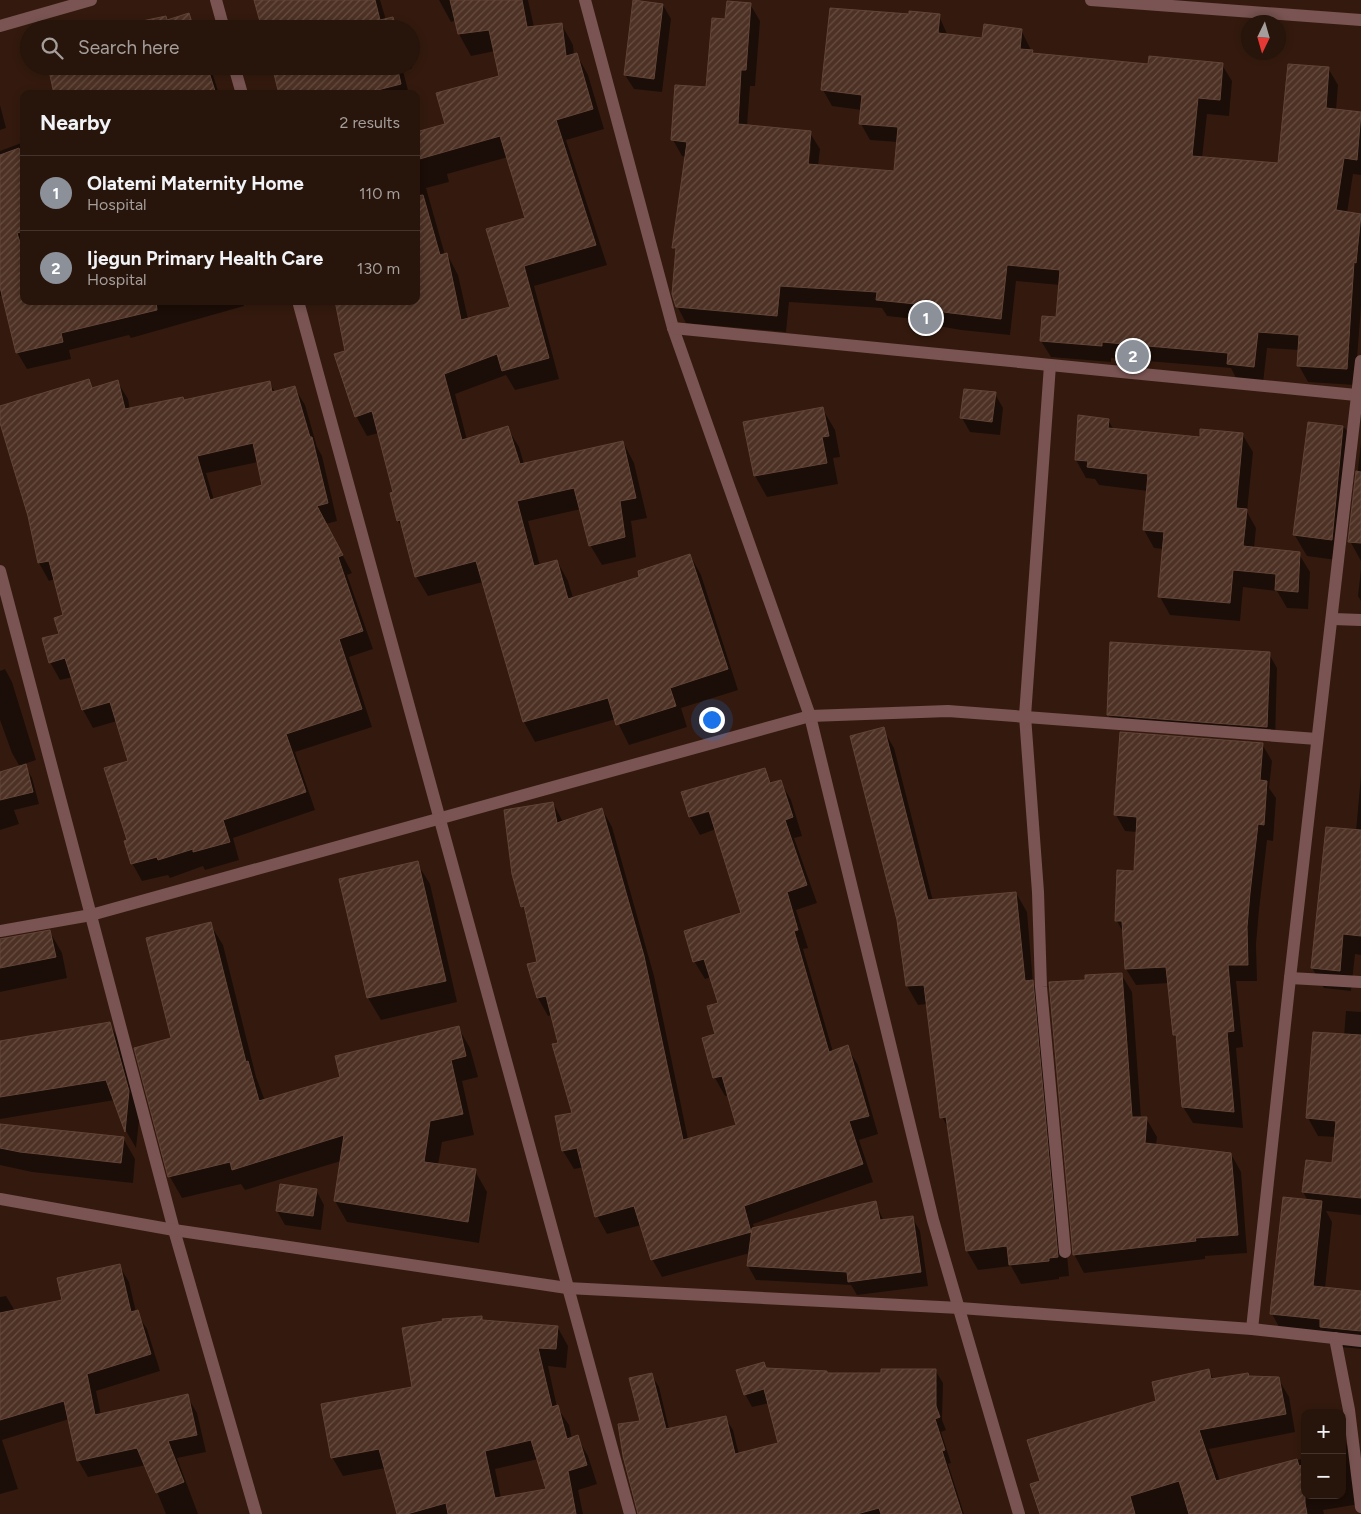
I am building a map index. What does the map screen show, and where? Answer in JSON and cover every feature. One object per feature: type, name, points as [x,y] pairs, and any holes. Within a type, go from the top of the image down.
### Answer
[{"type":"street","points":[[21,20],[91,0]]},
{"type":"street","points":[[216,0],[222,20]]},
{"type":"street","points":[[585,0],[673,328],[810,716],[932,1220],[960,1308],[1019,1514]]},
{"type":"street","points":[[1091,0],[1361,20]]},
{"type":"street","points":[[0,26],[20,20]]},
{"type":"street","points":[[237,75],[241,90]]},
{"type":"street","points":[[299,305],[630,1514]]},
{"type":"street","points":[[673,328],[1356,395]]},
{"type":"street","points":[[1252,1329],[1290,978],[1317,739],[1333,619],[1361,361]]},
{"type":"street","points":[[1050,365],[1025,716],[1038,892],[1041,986],[1065,1252]]},
{"type":"street","points":[[0,571],[174,1230],[256,1514]]},
{"type":"street","points":[[1333,619],[1361,620]]},
{"type":"street","points":[[0,931],[91,915],[439,817],[810,716],[948,711],[1317,739]]},
{"type":"street","points":[[1290,978],[1361,982]]},
{"type":"street","points":[[0,1199],[174,1230],[567,1288],[960,1308],[1252,1329],[1361,1341]]},
{"type":"street","points":[[1335,1338],[1349,1410],[1361,1507]]},
{"type":"building","points":[[254,0],[375,0],[380,20],[260,20]]},
{"type":"building","points":[[450,0],[522,0],[527,27],[562,23],[566,56],[577,53],[593,109],[556,120],[596,245],[524,266],[549,358],[502,371],[497,354],[444,374],[462,440],[508,426],[520,464],[623,441],[636,498],[620,501],[625,537],[589,546],[574,488],[517,501],[534,566],[557,560],[568,599],[639,577],[638,571],[690,554],[728,669],[670,688],[676,706],[616,725],[608,698],[523,722],[476,561],[415,577],[400,520],[397,521],[390,493],[393,492],[372,411],[355,417],[334,354],[345,351],[336,305],[420,305],[420,195],[423,195],[440,255],[447,253],[461,320],[510,307],[486,229],[525,218],[500,136],[420,159],[420,131],[445,124],[436,93],[499,76],[489,30],[458,34]]},
{"type":"building","points":[[633,0],[663,4],[654,79],[624,75]]},
{"type":"building","points":[[727,1],[751,3],[746,70],[741,70],[738,124],[811,131],[808,164],[894,171],[898,127],[859,124],[862,95],[821,90],[830,8],[909,14],[909,11],[940,14],[938,33],[982,38],[984,24],[1022,29],[1020,49],[1033,50],[1032,53],[1148,64],[1149,56],[1223,63],[1220,100],[1198,98],[1192,156],[1278,163],[1288,64],[1329,67],[1326,108],[1361,112],[1357,160],[1344,158],[1336,210],[1361,214],[1356,263],[1354,262],[1347,369],[1297,366],[1299,335],[1258,332],[1254,367],[1227,364],[1228,353],[1102,342],[1102,346],[1040,341],[1042,316],[1056,317],[1060,270],[1007,265],[1001,319],[916,308],[916,304],[876,300],[877,292],[780,286],[777,316],[676,307],[672,294],[676,248],[672,248],[687,142],[671,140],[675,85],[706,87],[712,18],[725,19]]},
{"type":"building","points":[[189,13],[191,20],[167,20]]},
{"type":"building","points":[[166,16],[167,20],[147,20]]},
{"type":"building","points":[[393,17],[394,20],[380,20]]},
{"type":"building","points":[[50,75],[210,75],[215,90],[53,90]]},
{"type":"building","points":[[274,75],[399,75],[401,84],[378,90],[278,90]]},
{"type":"building","points":[[19,148],[20,151],[20,232],[17,233],[20,242],[20,305],[156,305],[157,310],[61,333],[63,342],[16,353],[0,287],[0,155]]},
{"type":"building","points":[[89,379],[92,388],[118,380],[125,409],[183,397],[184,400],[270,381],[272,392],[295,386],[310,437],[312,437],[328,503],[317,506],[343,555],[338,557],[363,631],[339,639],[362,709],[286,734],[306,792],[223,820],[230,842],[193,852],[193,849],[158,860],[157,857],[131,864],[124,841],[127,840],[104,768],[128,761],[110,702],[82,710],[65,658],[49,663],[42,638],[59,634],[54,618],[63,615],[49,561],[38,563],[28,516],[0,423],[0,406]],"holes":[[[253,443],[262,485],[210,500],[197,456]]]},
{"type":"building","points":[[964,389],[996,392],[992,422],[960,418]]},
{"type":"building","points":[[823,407],[829,436],[822,437],[827,463],[754,476],[743,422]]},
{"type":"building","points":[[1078,415],[1109,419],[1108,428],[1200,437],[1200,429],[1243,433],[1236,508],[1247,509],[1243,546],[1300,552],[1298,592],[1275,590],[1276,574],[1233,570],[1230,603],[1158,597],[1164,532],[1143,530],[1148,474],[1087,467],[1088,461],[1075,460]]},
{"type":"building","points":[[1308,422],[1343,426],[1332,540],[1293,535]]},
{"type":"building","points":[[1356,471],[1361,472],[1361,543],[1348,542]]},
{"type":"building","points":[[1110,642],[1270,652],[1267,727],[1107,715]]},
{"type":"building","points":[[884,727],[928,900],[1016,892],[1025,981],[1033,980],[1058,1257],[1049,1258],[1049,1261],[1009,1265],[1007,1246],[966,1251],[946,1117],[940,1118],[924,985],[906,986],[897,920],[850,736]]},
{"type":"building","points":[[1120,732],[1263,743],[1260,780],[1267,781],[1264,825],[1258,824],[1250,893],[1247,927],[1248,965],[1228,965],[1234,1031],[1227,1032],[1234,1112],[1182,1107],[1176,1035],[1173,1035],[1166,967],[1125,969],[1122,921],[1115,921],[1117,870],[1134,871],[1137,817],[1114,815]]},
{"type":"building","points":[[26,764],[33,792],[0,800],[0,772]]},
{"type":"building","points":[[765,768],[770,783],[781,780],[793,817],[785,820],[807,885],[787,892],[798,930],[794,931],[829,1052],[848,1045],[869,1116],[849,1121],[863,1164],[744,1206],[751,1232],[651,1260],[634,1206],[595,1217],[577,1148],[562,1151],[555,1116],[572,1113],[552,1044],[558,1043],[546,996],[537,998],[527,964],[537,962],[524,906],[521,907],[512,874],[504,810],[553,802],[557,823],[602,808],[644,956],[683,1140],[736,1125],[722,1076],[713,1078],[702,1038],[715,1034],[707,1006],[718,1003],[704,959],[693,962],[684,931],[741,913],[709,811],[689,817],[681,792]]},
{"type":"building","points":[[1326,827],[1361,830],[1361,936],[1343,934],[1340,971],[1311,968]]},
{"type":"building","points":[[418,861],[446,981],[367,998],[339,879]]},
{"type":"building","points":[[211,922],[246,1062],[248,1061],[259,1101],[340,1077],[335,1056],[459,1026],[466,1056],[451,1060],[463,1114],[430,1121],[424,1162],[476,1169],[468,1222],[334,1201],[344,1135],[232,1170],[230,1162],[168,1177],[134,1048],[171,1038],[146,938]]},
{"type":"building","points":[[50,930],[56,957],[0,968],[0,939]]},
{"type":"building","points":[[1122,973],[1132,1117],[1147,1117],[1145,1143],[1231,1153],[1238,1235],[1195,1238],[1196,1241],[1073,1255],[1049,982],[1085,980],[1085,975]]},
{"type":"building","points":[[110,1022],[129,1091],[125,1132],[106,1080],[0,1097],[0,1041]]},
{"type":"building","points":[[1313,1032],[1361,1035],[1361,1198],[1302,1192],[1306,1160],[1332,1163],[1336,1121],[1306,1118]]},
{"type":"building","points":[[0,1124],[124,1137],[121,1163],[20,1152],[0,1148]]},
{"type":"building","points":[[280,1184],[317,1189],[313,1216],[276,1211]]},
{"type":"building","points":[[1283,1197],[1322,1201],[1313,1286],[1361,1291],[1361,1331],[1320,1327],[1320,1319],[1270,1314]]},
{"type":"building","points":[[876,1201],[880,1220],[913,1216],[921,1272],[848,1282],[847,1272],[747,1266],[752,1228]]},
{"type":"building","points":[[120,1264],[131,1312],[138,1310],[151,1354],[87,1374],[95,1415],[188,1394],[197,1435],[168,1441],[184,1482],[156,1493],[137,1448],[77,1461],[64,1401],[0,1420],[0,1313],[62,1300],[57,1278]]},
{"type":"building","points":[[482,1316],[482,1320],[558,1326],[556,1349],[538,1348],[552,1407],[558,1405],[567,1439],[578,1435],[587,1465],[568,1471],[576,1514],[448,1514],[446,1503],[407,1514],[397,1514],[379,1449],[331,1458],[321,1404],[412,1387],[402,1328],[443,1321],[442,1319]],"holes":[[[531,1440],[546,1489],[495,1498],[485,1451]]]},
{"type":"building","points":[[764,1362],[766,1368],[827,1371],[827,1373],[881,1373],[881,1369],[936,1369],[936,1406],[940,1417],[935,1419],[945,1450],[942,1451],[962,1514],[881,1514],[879,1508],[857,1514],[638,1514],[623,1456],[618,1424],[640,1421],[629,1378],[652,1373],[666,1429],[726,1416],[735,1454],[778,1443],[764,1389],[744,1395],[736,1370]]},
{"type":"building","points":[[1209,1369],[1211,1379],[1248,1373],[1249,1376],[1279,1377],[1286,1414],[1199,1430],[1216,1481],[1297,1459],[1299,1466],[1301,1465],[1301,1499],[1305,1499],[1307,1514],[1189,1514],[1179,1481],[1130,1496],[1135,1514],[1040,1514],[1030,1484],[1040,1481],[1027,1440],[1156,1401],[1152,1382]]},
{"type":"place","name":"Olatemi Maternity Home","points":[[926,318]]},
{"type":"place","name":"Ijegun Primary Health Care","points":[[1133,356]]}]
